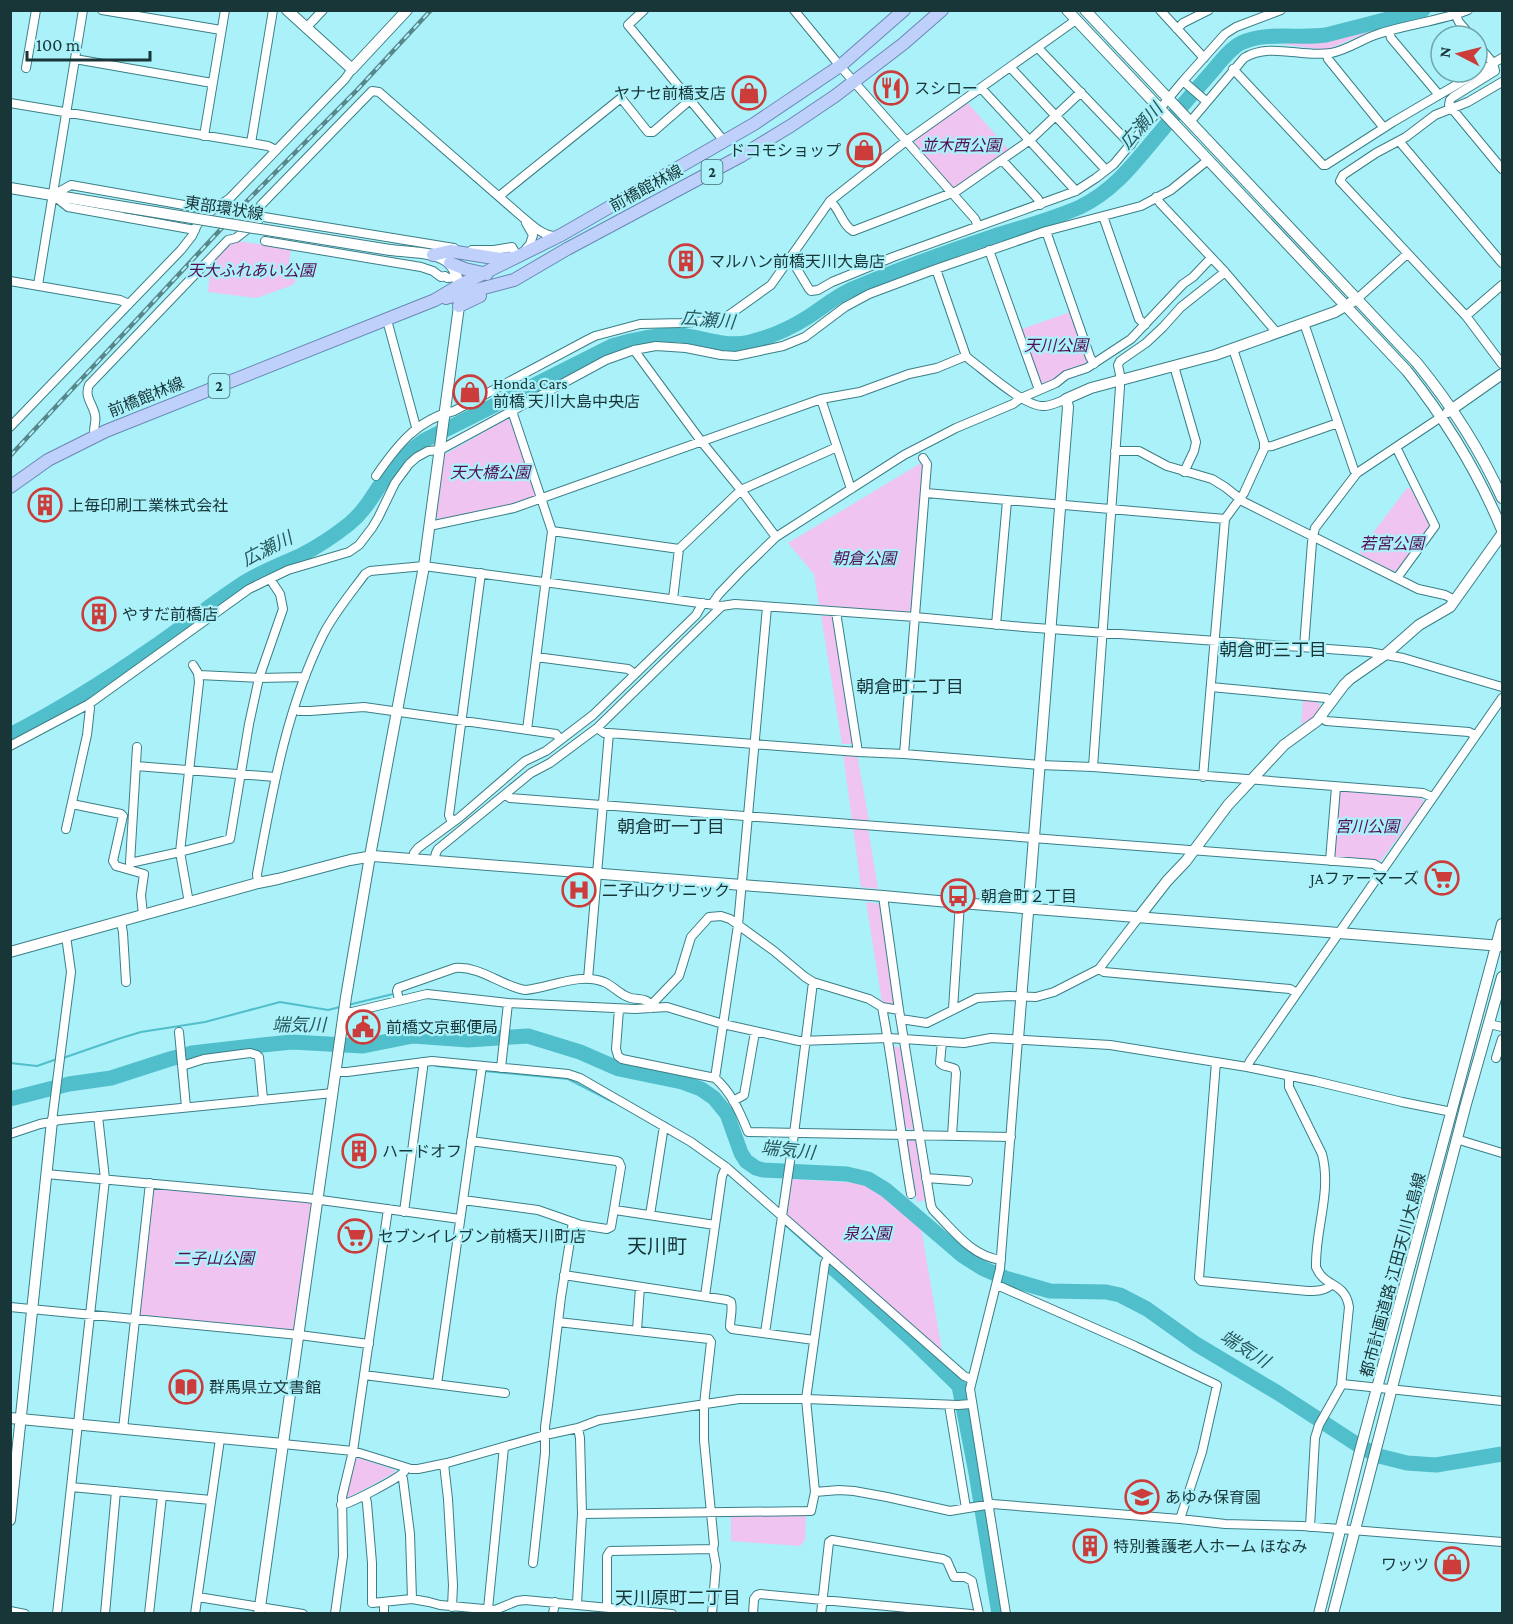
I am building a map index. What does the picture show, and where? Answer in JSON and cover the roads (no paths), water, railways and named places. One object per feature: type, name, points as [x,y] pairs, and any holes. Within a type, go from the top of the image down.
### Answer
[{"type":"main road","name":"前橋館林線","points":[[459,291],[484,273],[561,235],[773,112],[840,66],[904,10]]},
{"type":"main road","name":"前橋館林線","points":[[10,488],[48,460],[95,436],[459,291],[514,280],[741,156],[800,120],[854,82],[942,10]]},
{"type":"main road","points":[[450,263],[484,273],[510,274],[567,249]]},
{"type":"main road","points":[[433,255],[450,251],[500,259],[518,256]]},
{"type":"street","points":[[26,68],[36,10]]},
{"type":"street","points":[[38,285],[83,10]]},
{"type":"street","points":[[102,10],[221,30]]},
{"type":"street","points":[[204,136],[225,10]]},
{"type":"street","points":[[251,143],[273,10]]},
{"type":"street","points":[[287,10],[352,69]]},
{"type":"street","points":[[306,28],[323,10]]},
{"type":"street","points":[[10,427],[181,250],[197,225],[212,210],[230,198],[345,79],[407,10]]},
{"type":"street","points":[[644,10],[628,25],[724,141]]},
{"type":"street","points":[[794,10],[840,66],[975,219],[978,226]]},
{"type":"street","points":[[651,1008],[679,976],[691,937],[707,918],[712,916],[724,916],[738,925],[813,982],[869,999],[900,1015],[931,1023],[977,998],[1043,996],[1094,973],[1167,881],[1181,867],[1228,805],[1251,780],[1284,745],[1321,717],[1347,682],[1386,654],[1419,625],[1447,609],[1503,532],[1461,448],[1407,371],[1068,10]]},
{"type":"street","points":[[1160,10],[1204,58]]},
{"type":"street","points":[[1177,29],[1183,23],[1209,10]]},
{"type":"street","points":[[1187,119],[1244,58],[1258,52],[1328,54],[1344,50],[1367,38],[1389,31],[1456,16],[1468,10]]},
{"type":"street","points":[[789,260],[811,291],[815,291],[855,272],[1076,191],[1114,164],[1171,102],[1225,34],[1280,11]]},
{"type":"street","points":[[1090,12],[1171,102],[1417,363],[1453,409],[1503,498]]},
{"type":"street","points":[[1456,16],[1461,24]]},
{"type":"street","points":[[375,476],[392,452],[416,427],[444,417],[596,336],[640,324],[722,320],[768,288],[831,201],[906,141],[1076,20]]},
{"type":"street","points":[[1389,31],[1391,38],[1439,95]]},
{"type":"street","points":[[1038,48],[1131,144]]},
{"type":"street","points":[[1328,54],[1328,59],[1384,128]]},
{"type":"street","points":[[1489,58],[1495,69],[1493,73],[1450,100],[1449,105],[1503,168]]},
{"type":"street","points":[[1233,69],[1323,165],[1329,164],[1384,128],[1503,58]]},
{"type":"street","points":[[75,59],[212,82]]},
{"type":"street","points":[[1011,68],[1106,171]]},
{"type":"street","points":[[1503,82],[1468,102],[1435,115],[1399,141],[1343,175],[1340,181],[1466,316],[1503,364]]},
{"type":"street","points":[[1186,83],[1204,99]]},
{"type":"street","points":[[981,88],[1076,191]]},
{"type":"street","points":[[95,436],[93,428],[96,416],[87,393],[89,385],[228,240],[258,221],[258,209],[261,205],[373,90],[520,215],[547,235],[555,237],[561,235]]},
{"type":"street","points":[[831,201],[848,229],[853,231],[953,194],[1030,140],[1081,92]]},
{"type":"street","points":[[500,197],[621,98],[648,132],[653,132],[690,100]]},
{"type":"street","points":[[10,103],[268,146],[276,150]]},
{"type":"street","points":[[1399,141],[1503,263]]},
{"type":"street","points":[[1002,160],[1038,199],[1040,205]]},
{"type":"street","points":[[10,746],[89,704],[242,593],[288,570],[339,556],[353,549],[375,523],[395,483],[417,457],[512,411],[616,355],[656,346],[736,356],[774,349],[805,336],[861,297],[1046,231],[1141,206],[1171,190],[1208,160]]},
{"type":"street","points":[[53,195],[71,185],[212,210]]},
{"type":"street","name":"東部環状線","points":[[10,188],[433,255],[450,263]]},
{"type":"street","points":[[53,195],[68,207],[195,230]]},
{"type":"street","points":[[1156,197],[1277,333]]},
{"type":"street","points":[[258,217],[465,250],[494,250],[512,247],[518,256],[530,244],[533,235],[520,215]]},
{"type":"street","points":[[1103,216],[1139,319],[1144,325]]},
{"type":"street","points":[[1046,231],[1094,363]]},
{"type":"street","points":[[266,242],[421,267],[434,271],[441,277],[445,276],[459,291]]},
{"type":"street","points":[[989,250],[1039,390]]},
{"type":"street","points":[[936,269],[966,356],[1021,398],[1042,407],[1091,388],[1233,349],[1335,312],[1357,299],[1407,254]]},
{"type":"street","points":[[414,859],[414,853],[418,848],[452,823],[525,761],[546,751],[593,715],[776,537],[904,455],[1094,363],[1131,339],[1211,258]]},
{"type":"street","points":[[259,1610],[345,1012],[370,856],[424,566],[459,291],[450,263]]},
{"type":"street","points":[[1093,767],[1120,380],[1118,368],[1120,361],[1146,343],[1181,307],[1225,272]]},
{"type":"street","points":[[10,281],[120,300],[129,304]]},
{"type":"street","points":[[1466,316],[1503,285]]},
{"type":"street","points":[[387,320],[416,427]]},
{"type":"street","points":[[1304,323],[1354,470],[1357,473]]},
{"type":"street","points":[[1203,777],[1225,519],[1240,499],[1264,447],[1233,349]]},
{"type":"street","points":[[634,350],[700,441],[776,537]]},
{"type":"street","points":[[429,524],[434,525],[514,508],[821,399],[860,392],[909,374],[937,368],[966,356]]},
{"type":"street","points":[[1174,366],[1196,442],[1184,472]]},
{"type":"street","points":[[1304,647],[1315,528],[1357,473],[1503,374]]},
{"type":"street","points":[[821,399],[851,489]]},
{"type":"street","points":[[966,1508],[961,1405],[970,1389],[998,1282],[1000,1265],[1052,628],[1068,406],[1066,399]]},
{"type":"street","points":[[512,411],[552,531],[527,729]]},
{"type":"street","points":[[1264,447],[1338,423]]},
{"type":"street","points":[[673,599],[679,549],[741,490],[837,447]]},
{"type":"street","points":[[1395,447],[1436,526],[1397,578]]},
{"type":"street","points":[[1115,451],[1139,451],[1167,466],[1212,479],[1240,499],[1418,589],[1455,600]]},
{"type":"street","points":[[904,754],[926,493],[927,464],[923,458]]},
{"type":"street","points":[[926,493],[1225,519]]},
{"type":"street","points":[[996,625],[1007,501]]},
{"type":"street","points":[[552,531],[679,549]]},
{"type":"street","points":[[258,883],[256,874],[275,777],[310,663],[324,633],[365,574],[370,571],[424,566],[722,606],[735,604],[915,617],[1386,654],[1503,687]]},
{"type":"street","points":[[452,823],[449,815],[481,573]]},
{"type":"street","points":[[137,747],[130,862],[230,839],[259,678],[283,609],[280,594],[270,579]]},
{"type":"street","points":[[434,861],[438,849],[531,773],[550,763],[597,728],[722,606]]},
{"type":"street","points":[[715,1078],[738,925],[767,607]]},
{"type":"street","points":[[836,612],[858,752]]},
{"type":"street","points":[[536,657],[628,669],[635,674]]},
{"type":"street","points":[[189,903],[180,852],[199,675],[194,665]]},
{"type":"street","points":[[199,675],[259,678],[305,677]]},
{"type":"street","points":[[1211,687],[1326,698],[1333,701]]},
{"type":"street","points":[[1248,1067],[1382,869],[1503,698]]},
{"type":"street","points":[[66,829],[87,735],[89,704]]},
{"type":"street","points":[[294,709],[310,711],[357,707],[527,729],[556,734],[560,739]]},
{"type":"street","points":[[1321,717],[1326,721],[1468,732],[1475,735]]},
{"type":"street","points":[[597,728],[604,733],[1093,767],[1423,793],[1432,798]]},
{"type":"street","points":[[588,979],[609,733]]},
{"type":"street","points":[[136,766],[275,777]]},
{"type":"street","points":[[1330,861],[1336,787]]},
{"type":"street","points":[[506,795],[510,798],[1374,864],[1382,869]]},
{"type":"street","points":[[72,804],[123,816],[113,861],[116,866],[144,874],[141,895],[143,915]]},
{"type":"street","points":[[10,952],[258,883],[370,856],[1500,946]]},
{"type":"street","points":[[883,896],[900,1015],[933,1210],[970,1248],[1000,1265]]},
{"type":"street","points":[[953,1010],[960,903]]},
{"type":"street","points":[[121,921],[126,982]]},
{"type":"street","name":"都市計画道路 江田天川大島線","points":[[1319,1614],[1377,1388],[1500,946],[1503,924]]},
{"type":"street","points":[[10,1520],[16,1419],[32,1309],[71,972],[66,936]]},
{"type":"street","points":[[399,1000],[398,988],[459,968],[467,968],[525,990],[588,979],[606,983],[629,997],[649,1002],[651,1008]]},
{"type":"street","points":[[1099,969],[1104,972],[1290,989],[1298,993]]},
{"type":"street","name":"都市計画道路 江田天川大島線","points":[[1333,1614],[1456,1139],[1503,977]]},
{"type":"street","points":[[765,1333],[813,982]]},
{"type":"street","points":[[345,1012],[427,993],[508,1003],[619,1009],[667,1007],[723,1024],[795,1040],[888,1038],[964,1043],[991,1038],[1114,1046],[1248,1067],[1452,1112]]},
{"type":"street","points":[[639,1009],[642,1004],[640,999]]},
{"type":"street","points":[[501,1068],[508,1003]]},
{"type":"street","points":[[882,1007],[910,1194]]},
{"type":"street","points":[[619,1009],[616,1049],[618,1056],[622,1059],[715,1078],[733,1101],[748,1131],[794,1134],[1011,1137]]},
{"type":"street","points":[[1489,1024],[1503,1027]]},
{"type":"street","points":[[179,1032],[186,1107]]},
{"type":"street","points":[[733,1101],[744,1095],[755,1032]]},
{"type":"street","points":[[1496,1058],[1503,1039]]},
{"type":"street","points":[[942,1042],[940,1063],[953,1067],[956,1073],[952,1136]]},
{"type":"street","points":[[182,1066],[204,1059],[250,1053],[257,1055],[263,1099]]},
{"type":"street","points":[[336,1072],[432,1061],[575,1075],[701,1148],[726,1167],[964,1376],[971,1379]]},
{"type":"street","points":[[404,1212],[423,1062]]},
{"type":"street","points":[[1216,1062],[1198,1278],[1201,1281],[1308,1291],[1323,1290],[1332,1284]]},
{"type":"street","points":[[436,1384],[482,1066]]},
{"type":"street","points":[[1289,1076],[1289,1087],[1323,1157],[1326,1184],[1316,1267],[1322,1278],[1343,1292],[1349,1307],[1342,1384],[1319,1425],[1314,1448],[1310,1527]]},
{"type":"street","points":[[10,1134],[52,1121],[333,1093]]},
{"type":"street","points":[[57,1614],[105,1179],[98,1116]]},
{"type":"street","points":[[650,1215],[665,1127]]},
{"type":"street","points":[[1456,1139],[1503,1153]]},
{"type":"street","points":[[463,1200],[537,1210],[581,1225],[609,1229],[615,1210],[621,1167],[617,1161],[471,1141]]},
{"type":"street","points":[[705,1296],[722,1176],[726,1167]]},
{"type":"street","points":[[46,1174],[318,1200],[460,1219]]},
{"type":"street","points":[[927,1178],[968,1181]]},
{"type":"street","points":[[123,1429],[150,1183]]},
{"type":"street","points":[[335,1614],[343,1556],[341,1505],[353,1451],[388,1209]]},
{"type":"street","points":[[615,1210],[715,1225]]},
{"type":"street","points":[[533,1563],[558,1322],[573,1222]]},
{"type":"street","points":[[582,1514],[811,1511],[815,1492],[806,1399],[825,1263],[828,1258]]},
{"type":"street","points":[[564,1275],[728,1300],[732,1306],[730,1327],[732,1329],[814,1340]]},
{"type":"street","points":[[998,1282],[1217,1385],[1202,1452],[1180,1519]]},
{"type":"street","points":[[637,1330],[640,1287]]},
{"type":"street","points":[[10,1307],[369,1344]]},
{"type":"street","points":[[558,1322],[711,1341],[704,1404],[704,1440],[716,1566],[712,1614]]},
{"type":"street","points":[[364,1375],[505,1394]]},
{"type":"street","points":[[1342,1384],[1503,1401]]},
{"type":"street","points":[[341,1505],[351,1503],[403,1471],[444,1464],[545,1435],[578,1428],[599,1420],[739,1398],[961,1405]]},
{"type":"street","points":[[961,1405],[1006,1614]]},
{"type":"street","points":[[16,1419],[353,1451],[403,1471]]},
{"type":"street","points":[[577,1604],[582,1514],[578,1428]]},
{"type":"street","points":[[195,1614],[220,1438]]},
{"type":"street","points":[[493,1611],[504,1447]]},
{"type":"street","points":[[444,1464],[449,1509],[452,1606]]},
{"type":"street","points":[[403,1471],[411,1534],[412,1599]]},
{"type":"street","points":[[71,1487],[211,1500]]},
{"type":"street","points":[[815,1492],[846,1490],[950,1511],[984,1506],[1180,1519],[1233,1525],[1342,1529],[1503,1542]]},
{"type":"street","points":[[105,1614],[116,1491]]},
{"type":"street","points":[[365,1495],[372,1563],[371,1601],[374,1604],[412,1599],[429,1602],[440,1609],[452,1606],[493,1611],[521,1600],[672,1614]]},
{"type":"street","points":[[149,1614],[162,1496]]},
{"type":"street","points":[[822,1614],[829,1542],[832,1540],[947,1561],[954,1577],[965,1577],[972,1581],[978,1613]]},
{"type":"street","points":[[607,1607],[607,1556],[610,1551],[713,1549]]},
{"type":"street","points":[[753,1614],[754,1599],[757,1595],[823,1600],[879,1609],[972,1614]]},
{"type":"street","points":[[198,1597],[259,1610],[303,1614]]},
{"type":"street","points":[[553,1614],[555,1602]]},
{"type":"street","points":[[384,1603],[384,1614]]},
{"type":"street","points":[[10,1611],[25,1614]]},
{"type":"waterway","name":"広瀬川","points":[[10,735],[102,682],[246,581],[300,556],[337,533],[356,518],[395,466],[425,440],[612,346],[662,335],[688,336],[732,344],[758,340],[795,325],[850,290],[958,248],[1080,207],[1104,192],[1125,173],[1224,58],[1241,43],[1261,37],[1326,35],[1423,10]]},
{"type":"waterway","points":[[348,1005],[393,994]]},
{"type":"waterway","points":[[63,1058],[141,1032],[205,1022],[280,1002],[328,1010],[340,1007]]},
{"type":"waterway","name":"端気川","points":[[10,1099],[69,1084],[111,1078],[192,1053],[292,1042],[363,1046],[413,1036],[468,1040],[528,1036],[580,1052],[619,1069],[682,1082],[701,1089],[714,1098],[727,1114],[741,1153],[746,1161],[756,1168],[847,1174],[868,1179],[886,1190],[963,1256],[982,1268],[1005,1278],[1050,1291],[1106,1292],[1120,1295],[1147,1309],[1196,1344],[1379,1456],[1407,1463],[1436,1465],[1502,1454]]},
{"type":"waterway","points":[[10,1063],[37,1066],[57,1059]]},
{"type":"waterway","points":[[436,1066],[478,1070]]},
{"type":"waterway","points":[[484,1071],[568,1079],[613,1102]]},
{"type":"waterway","points":[[783,1223],[820,1256]]},
{"type":"waterway","points":[[833,1268],[959,1386],[999,1614]]},
{"type":"railway","points":[[10,456],[247,201],[357,90],[431,10]]},
{"type":"place","name":"スシロー","points":[[891,88]]},
{"type":"place","name":"ヤナセ前橋支店","points":[[749,93]]},
{"type":"place","name":"ドコモショップ","points":[[864,150]]},
{"type":"place","name":"マルハン前橋天川大島店","points":[[686,261]]},
{"type":"place","name":"Honda Cars 前橋 天川大島中央店","points":[[470,392]]},
{"type":"place","name":"上毎印刷工業株式会社","points":[[45,505]]},
{"type":"place","name":"やすだ前橋店","points":[[99,614]]},
{"type":"place","name":"JAファーマーズ","points":[[1442,878]]},
{"type":"place","name":"二子山クリニック","points":[[579,890]]},
{"type":"place","name":"朝倉町２丁目","points":[[958,896]]},
{"type":"place","name":"前橋文京郵便局","points":[[363,1027]]},
{"type":"place","name":"ハードオフ","points":[[359,1151]]},
{"type":"place","name":"セブンイレブン前橋天川町店","points":[[355,1236]]},
{"type":"place","name":"群馬県立文書館","points":[[186,1387]]},
{"type":"place","name":"あゆみ保育園","points":[[1142,1497]]},
{"type":"place","name":"特別養護老人ホーム ほなみ","points":[[1090,1546]]},
{"type":"place","name":"ワッツ","points":[[1452,1564]]},
{"type":"district","name":"朝倉町三丁目","points":[[1273,650]]},
{"type":"district","name":"朝倉町二丁目","points":[[910,687]]},
{"type":"district","name":"朝倉町一丁目","points":[[671,827]]},
{"type":"district","name":"天川町","points":[[657,1246]]},
{"type":"district","name":"天川原町二丁目","points":[[678,1598]]},
{"type":"park label","name":"並木西公園","points":[[961,145]]},
{"type":"park label","name":"天大ふれあい公園","points":[[251,270]]},
{"type":"park label","name":"天川公園","points":[[1056,345]]},
{"type":"park label","name":"天大橋公園","points":[[490,472]]},
{"type":"park label","name":"若宮公園","points":[[1392,543]]},
{"type":"park label","name":"朝倉公園","points":[[864,558]]},
{"type":"park label","name":"宮川公園","points":[[1367,826]]},
{"type":"park label","name":"泉公園","points":[[867,1233]]},
{"type":"park label","name":"二子山公園","points":[[214,1258]]}]
